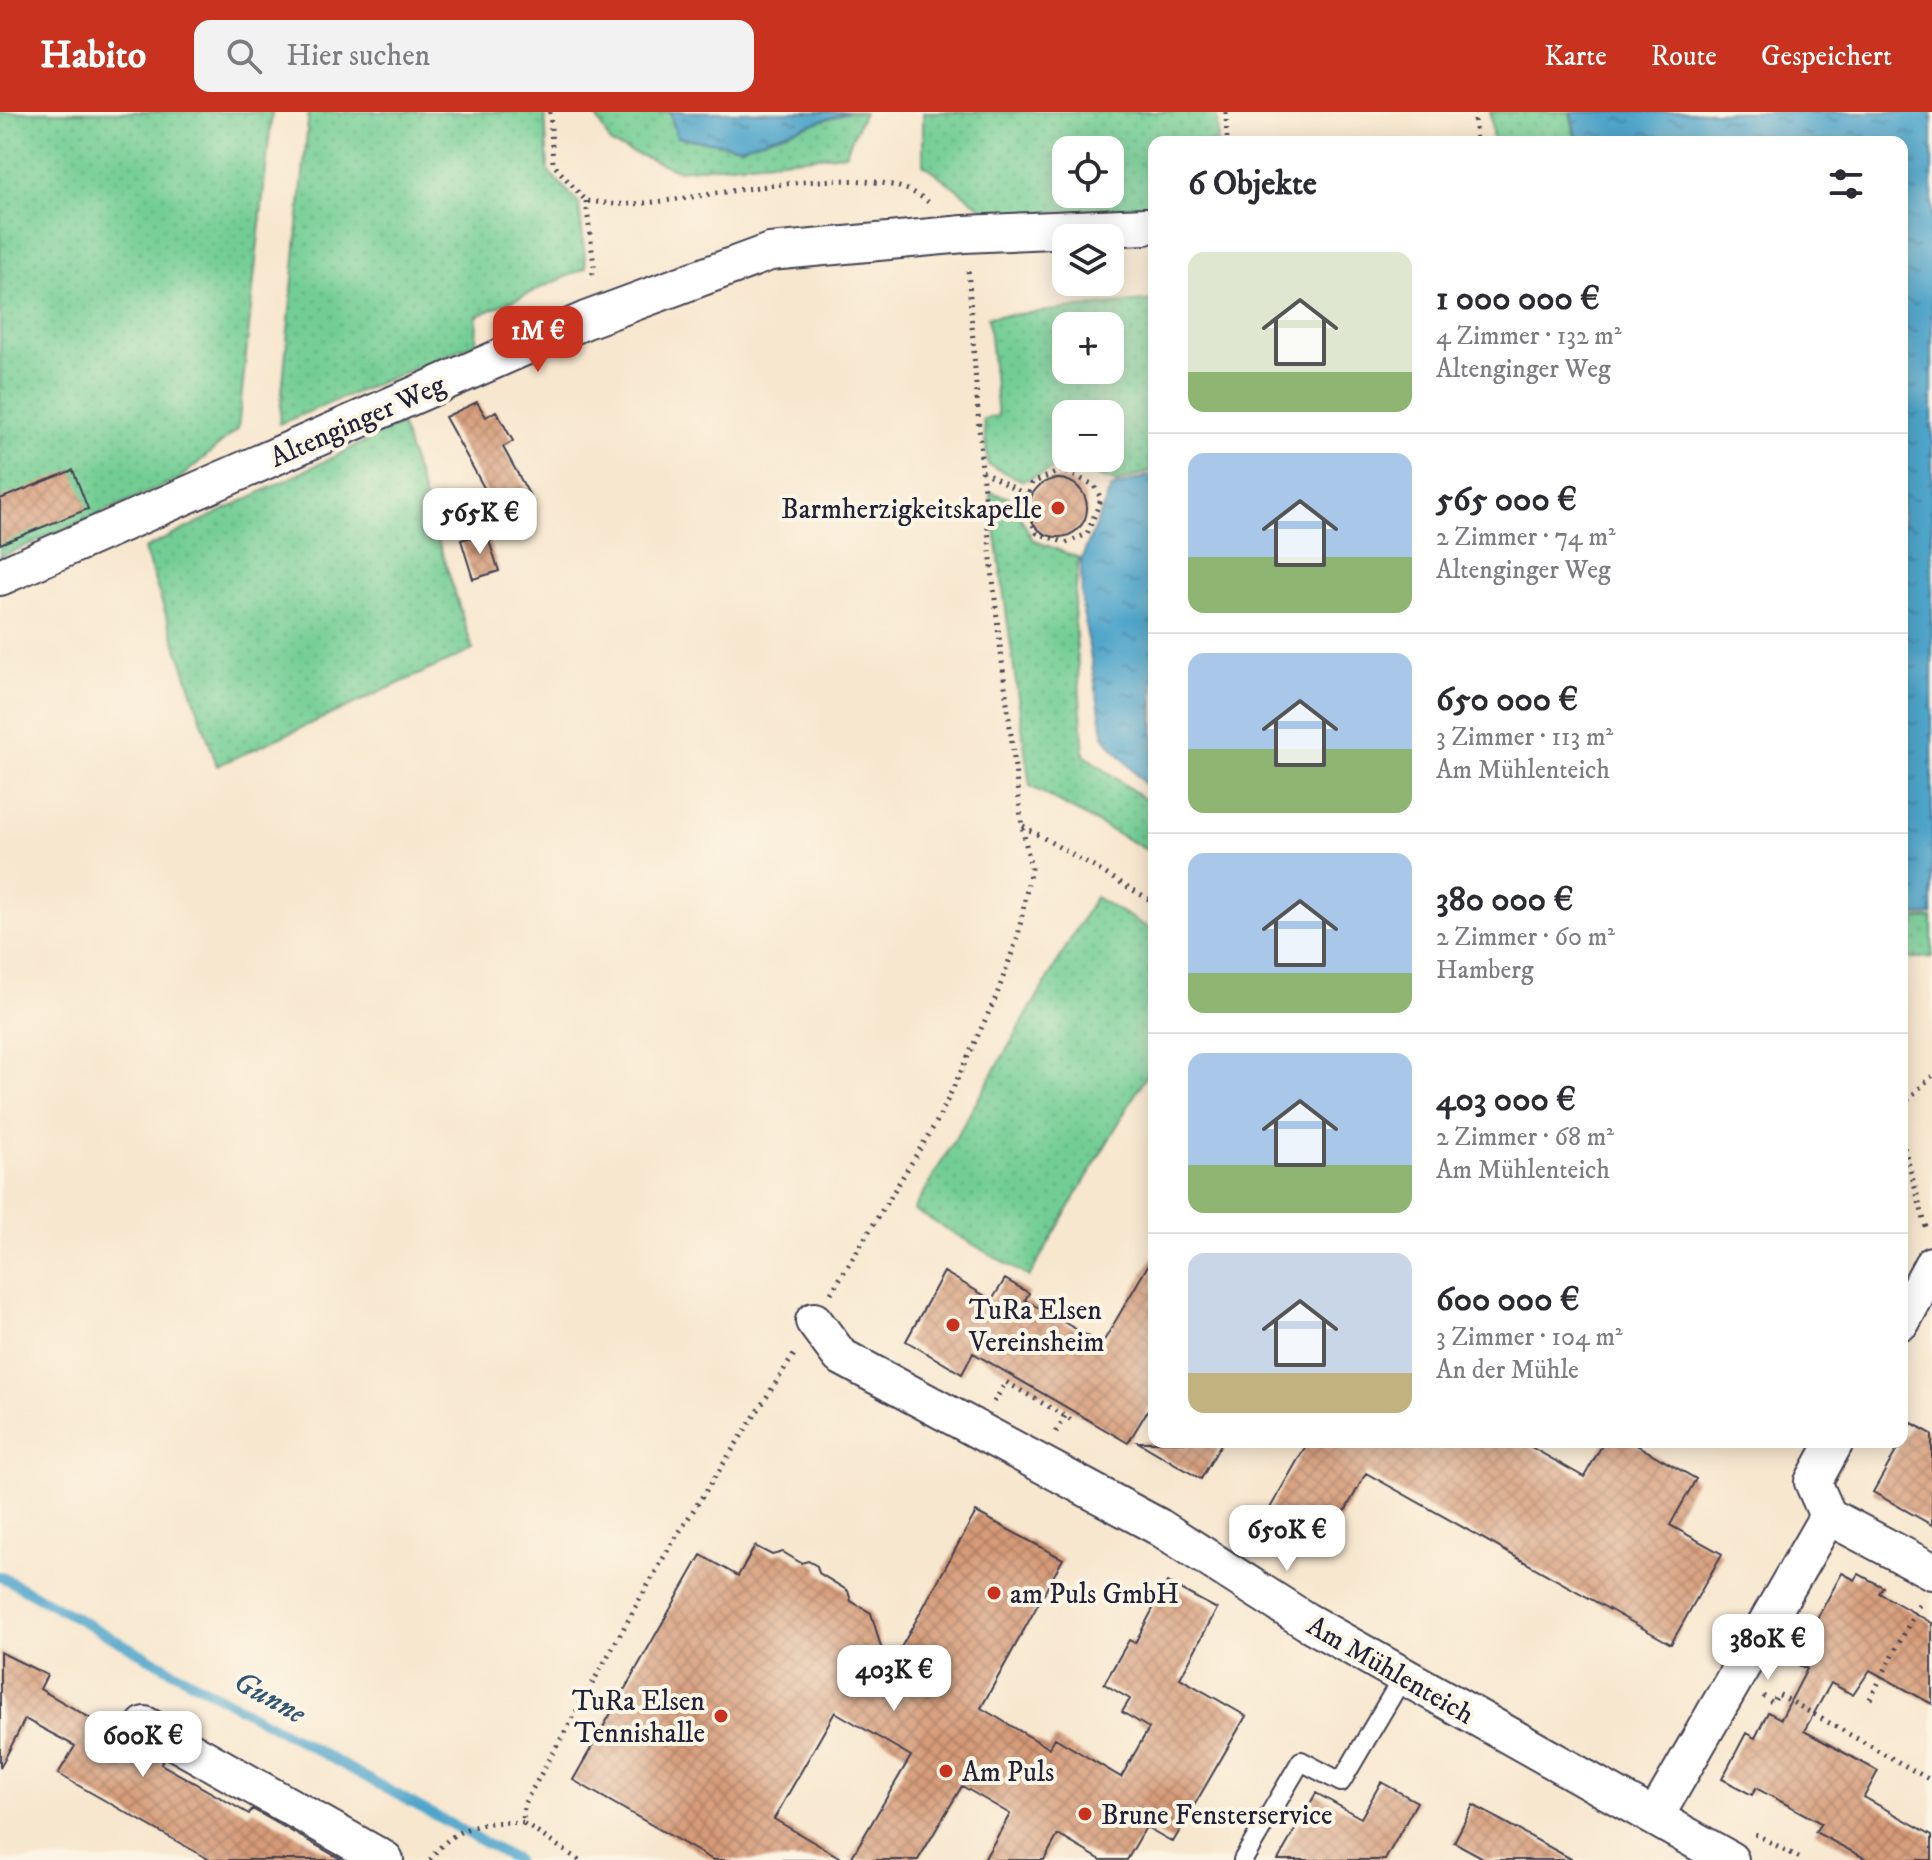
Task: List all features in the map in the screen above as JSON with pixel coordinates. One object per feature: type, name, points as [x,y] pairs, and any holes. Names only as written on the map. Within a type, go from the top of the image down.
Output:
[{"type":"street","name":"Altenginger Weg","points":[[0,577],[586,320],[770,252],[964,234],[1145,226]]},
{"type":"street","points":[[1908,1310],[1932,1265]]},
{"type":"street","name":"Am Mühlenteich","points":[[814,1321],[840,1356],[1159,1527],[1306,1621],[1730,1860]]},
{"type":"street","points":[[1832,1448],[1813,1482],[1828,1516],[1928,1583]]},
{"type":"street","points":[[1655,1817],[1828,1516]]},
{"type":"street","points":[[145,1725],[366,1856]]},
{"type":"lane","points":[[1243,1860],[1301,1761],[1341,1782],[1404,1675]]},
{"type":"path","points":[[550,112],[553,164],[586,201],[594,266],[586,320]]},
{"type":"path","points":[[1226,112],[1227,136]]},
{"type":"path","points":[[1474,112],[1476,136]]},
{"type":"path","points":[[523,1823],[524,1804],[669,1548],[740,1443],[939,1118],[996,997],[1018,936],[1031,868],[1022,826],[982,471],[974,313],[964,234],[915,191],[837,178],[629,204],[586,201]]},
{"type":"path","points":[[1062,470],[1094,485],[1101,499],[1087,534],[1066,543],[1037,533],[1024,507],[1028,496],[1032,483],[1062,470]]},
{"type":"path","points":[[982,471],[1028,496]]},
{"type":"path","points":[[1022,826],[1148,899]]},
{"type":"path","points":[[1908,1099],[1932,1076]]},
{"type":"path","points":[[1908,1165],[1922,1223],[1932,1241]]},
{"type":"path","points":[[978,1430],[1006,1382],[1075,1422]]},
{"type":"path","points":[[1059,1426],[1065,1416]]},
{"type":"path","points":[[1870,1699],[1928,1583]]},
{"type":"path","points":[[1762,1696],[1773,1703],[1778,1694],[1932,1781]]},
{"type":"path","points":[[430,1860],[441,1844],[462,1829],[493,1820],[523,1823],[579,1860]]},
{"type":"green space","points":[[0,112],[272,112],[238,429],[179,479],[0,557]]},
{"type":"green space","points":[[309,112],[545,112],[548,171],[579,203],[586,268],[477,316],[476,343],[279,424]]},
{"type":"green space","points":[[594,112],[670,112],[677,137],[741,147],[848,112],[864,112],[845,154],[677,170],[611,144]]},
{"type":"green space","points":[[923,112],[1217,112],[1218,136],[1148,136],[1148,206],[1124,208],[1124,136],[1052,136],[1052,208],[1118,208],[992,215],[923,164]]},
{"type":"green space","points":[[1490,112],[1570,112],[1575,136],[1492,136]]},
{"type":"green space","points":[[1148,301],[1148,472],[1117,483],[1085,472],[1124,472],[1124,400],[1052,400],[1052,470],[1023,481],[988,465],[983,419],[998,416],[988,317]]},
{"type":"green space","points":[[401,424],[473,650],[217,766],[144,549]]},
{"type":"green space","points":[[990,492],[1010,498],[1033,540],[1079,558],[1074,608],[1084,755],[1148,802],[1148,851],[1030,786]]},
{"type":"green space","points":[[1095,897],[1148,928],[1148,1072],[1029,1277],[914,1210]]},
{"type":"green space","points":[[1932,918],[1932,957],[1908,959],[1908,920]]},
{"type":"water","points":[[670,112],[848,112],[741,147],[677,137]]},
{"type":"water","points":[[1571,112],[1932,112],[1932,915],[1908,917],[1908,136],[1576,136]]},
{"type":"water","points":[[1148,476],[1148,788],[1104,737],[1082,605],[1081,560],[1111,488]]},
{"type":"building","points":[[477,402],[486,417],[496,411],[513,441],[503,447],[530,496],[498,513],[445,417]]},
{"type":"building","points":[[73,470],[88,509],[0,544],[0,499]]},
{"type":"building","name":"Barmherzigkeitskapelle","points":[[1058,479],[1078,488],[1087,508],[1078,528],[1058,537],[1038,528],[1029,508],[1038,488]]},
{"type":"building","points":[[486,532],[499,571],[473,579],[461,540]]},
{"type":"building","points":[[1148,1265],[1148,1410],[1128,1443],[973,1353],[962,1374],[906,1341],[944,1272],[992,1300],[1005,1279],[1029,1293],[1025,1300],[1102,1344]]},
{"type":"building","points":[[1912,1423],[1932,1434],[1932,1525],[1873,1492],[1898,1448],[1908,1448],[1908,1430]]},
{"type":"building","points":[[1148,1448],[1219,1448],[1201,1479]]},
{"type":"building","points":[[1305,1448],[1533,1448],[1584,1477],[1601,1448],[1642,1448],[1696,1479],[1670,1525],[1722,1554],[1671,1644],[1366,1473],[1328,1542],[1314,1535],[1311,1540],[1266,1515]]},
{"type":"building","points":[[976,1512],[1063,1559],[981,1708],[1049,1748],[1055,1738],[1121,1777],[1149,1728],[1122,1712],[1130,1699],[1104,1684],[1129,1640],[1135,1643],[1167,1582],[1217,1609],[1180,1678],[1246,1716],[1173,1842],[1146,1827],[1127,1860],[1101,1860],[1058,1835],[1044,1860],[984,1860],[1010,1814],[962,1786],[918,1860],[850,1860],[911,1756],[835,1712],[774,1819],[844,1860],[713,1860],[573,1780],[701,1555],[738,1576],[755,1546],[772,1555],[783,1552],[801,1563],[808,1561],[817,1566],[819,1573],[848,1591],[851,1601],[871,1613],[888,1671]]},
{"type":"building","points":[[1842,1573],[1855,1580],[1859,1574],[1883,1587],[1879,1593],[1932,1623],[1932,1704],[1870,1670],[1853,1695],[1831,1683],[1804,1731],[1878,1771],[1864,1797],[1932,1835],[1932,1860],[1868,1860],[1815,1832],[1821,1823],[1756,1788],[1752,1795],[1722,1779],[1746,1733],[1755,1738],[1768,1712],[1781,1719],[1807,1669],[1793,1662]]},
{"type":"building","points":[[0,1652],[47,1675],[40,1689],[163,1760],[161,1764],[249,1814],[252,1809],[342,1860],[210,1860],[58,1774],[75,1746],[25,1719],[0,1768]]},
{"type":"building","points":[[1381,1782],[1417,1802],[1385,1860],[1278,1860],[1316,1793],[1361,1818]]},
{"type":"building","points":[[1473,1805],[1573,1860],[1487,1860],[1454,1842]]},
{"type":"waterway","name":"Gunne","points":[[0,1576],[516,1860]]},
{"type":"place","name":"Barmherzigkeitskapelle","points":[[1058,508]]},
{"type":"place","name":"TuRa Elsen Vereinsheim","points":[[953,1325]]},
{"type":"place","name":"am Puls GmbH","points":[[994,1593]]},
{"type":"place","name":"TuRa Elsen Tennishalle","points":[[721,1716]]},
{"type":"place","name":"Am Puls","points":[[946,1771]]},
{"type":"place","name":"Brune Fensterservice","points":[[1085,1814]]}]
